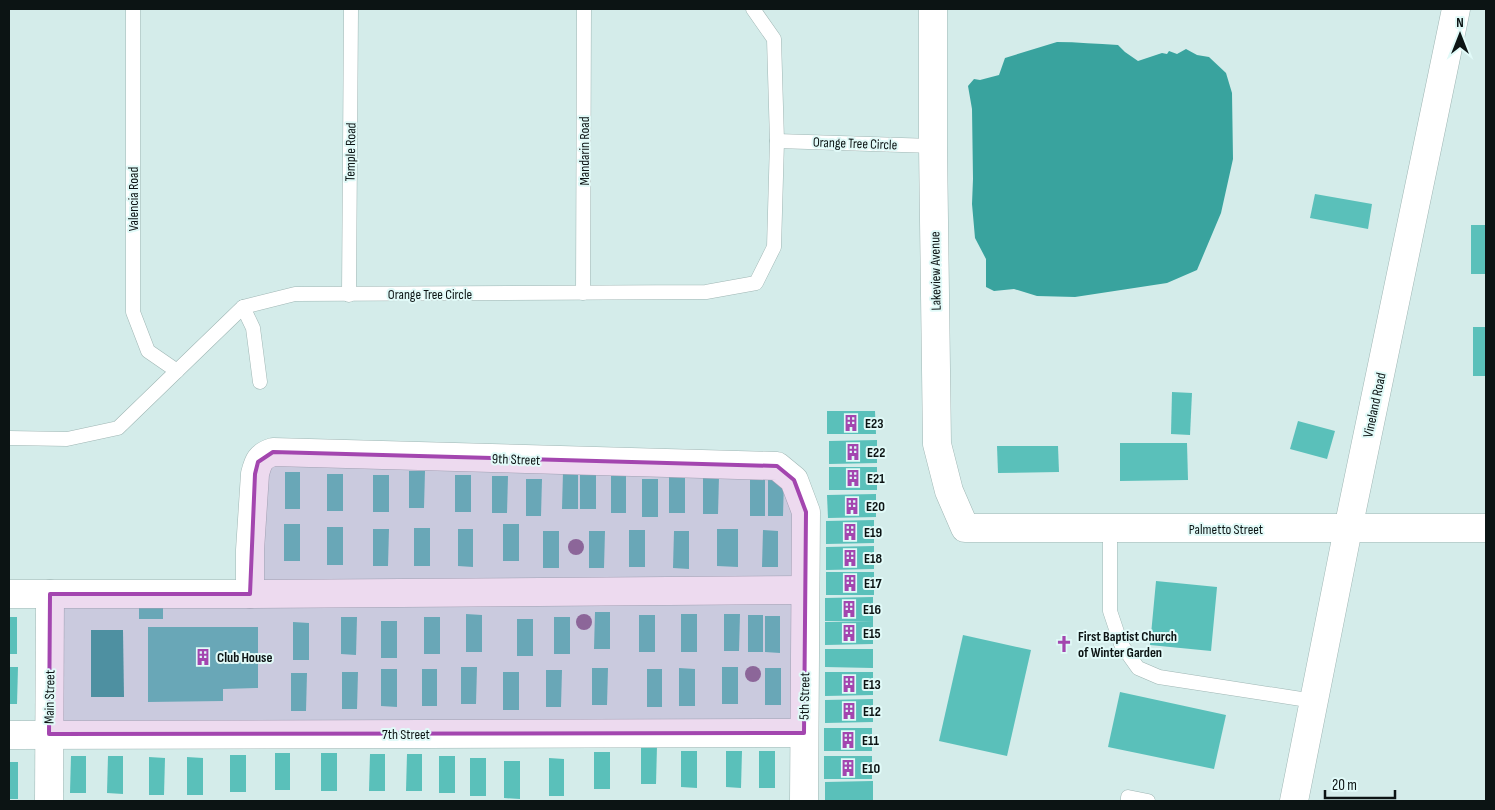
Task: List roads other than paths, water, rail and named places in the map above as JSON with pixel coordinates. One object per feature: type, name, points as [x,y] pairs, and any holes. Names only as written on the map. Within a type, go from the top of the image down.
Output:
[{"type":"street","name":"Lakeview Avenue","points":[[933,9],[937,444],[949,491],[966,528]]},
{"type":"street","name":"Vineland Road","points":[[1294,801],[1348,529],[1456,9]]},
{"type":"street","name":"9th Street","points":[[250,594],[250,550],[255,474],[258,462],[265,454],[273,452],[777,466],[794,480],[806,512],[805,590]]},
{"type":"street","name":"Palmetto Street","points":[[966,528],[1486,528]]},
{"type":"street","points":[[9,594],[805,590]]},
{"type":"street","name":"5th Street","points":[[804,801],[805,590]]},
{"type":"street","name":"Main Street","points":[[49,801],[50,594]]},
{"type":"street","name":"7th Street","points":[[9,734],[804,733]]},
{"type":"lane","name":"Valencia Road","points":[[133,9],[133,312],[148,351],[177,371]]},
{"type":"lane","name":"Temple Road","points":[[348,295],[351,9]]},
{"type":"lane","name":"Mandarin Road","points":[[584,9],[584,293]]},
{"type":"lane","name":"Orange Tree Circle","points":[[9,438],[67,439],[118,428],[243,308],[294,294],[706,292],[756,283],[774,247],[777,141],[774,40],[753,9]]},
{"type":"lane","name":"Orange Tree Circle","points":[[777,141],[933,146]]},
{"type":"lane","points":[[243,308],[253,328],[260,382]]},
{"type":"lane","points":[[1110,529],[1110,610],[1121,644],[1138,668],[1159,677],[1314,701]]},
{"type":"lane","points":[[1128,801],[1128,798],[1148,801]]},
{"type":"water","points":[[1057,42],[1118,45],[1138,61],[1162,53],[1167,54],[1169,51],[1177,54],[1186,49],[1197,55],[1209,57],[1226,73],[1232,93],[1233,159],[1221,213],[1197,270],[1167,283],[1075,297],[1037,296],[1014,289],[994,291],[986,287],[986,259],[975,238],[972,204],[972,109],[968,86],[974,79],[980,80],[999,75],[1005,58]]},
{"type":"water","points":[[91,630],[123,630],[124,697],[91,697]]},
{"type":"place","name":"E23","points":[[851,423]]},
{"type":"place","name":"E22","points":[[853,452]]},
{"type":"place","name":"E21","points":[[853,478]]},
{"type":"place","name":"E20","points":[[852,506]]},
{"type":"place","name":"E19","points":[[850,532]]},
{"type":"place","name":"E18","points":[[850,558]]},
{"type":"place","name":"E17","points":[[850,583]]},
{"type":"place","name":"E16","points":[[849,609]]},
{"type":"place","name":"E15","points":[[849,633]]},
{"type":"place","name":"First Baptist Church of Winter Garden","points":[[1064,644]]},
{"type":"place","name":"Club House","points":[[203,657]]},
{"type":"place","name":"E13","points":[[849,684]]},
{"type":"place","name":"E12","points":[[849,711]]},
{"type":"place","name":"E11","points":[[848,740]]},
{"type":"place","name":"E10","points":[[848,768]]}]
